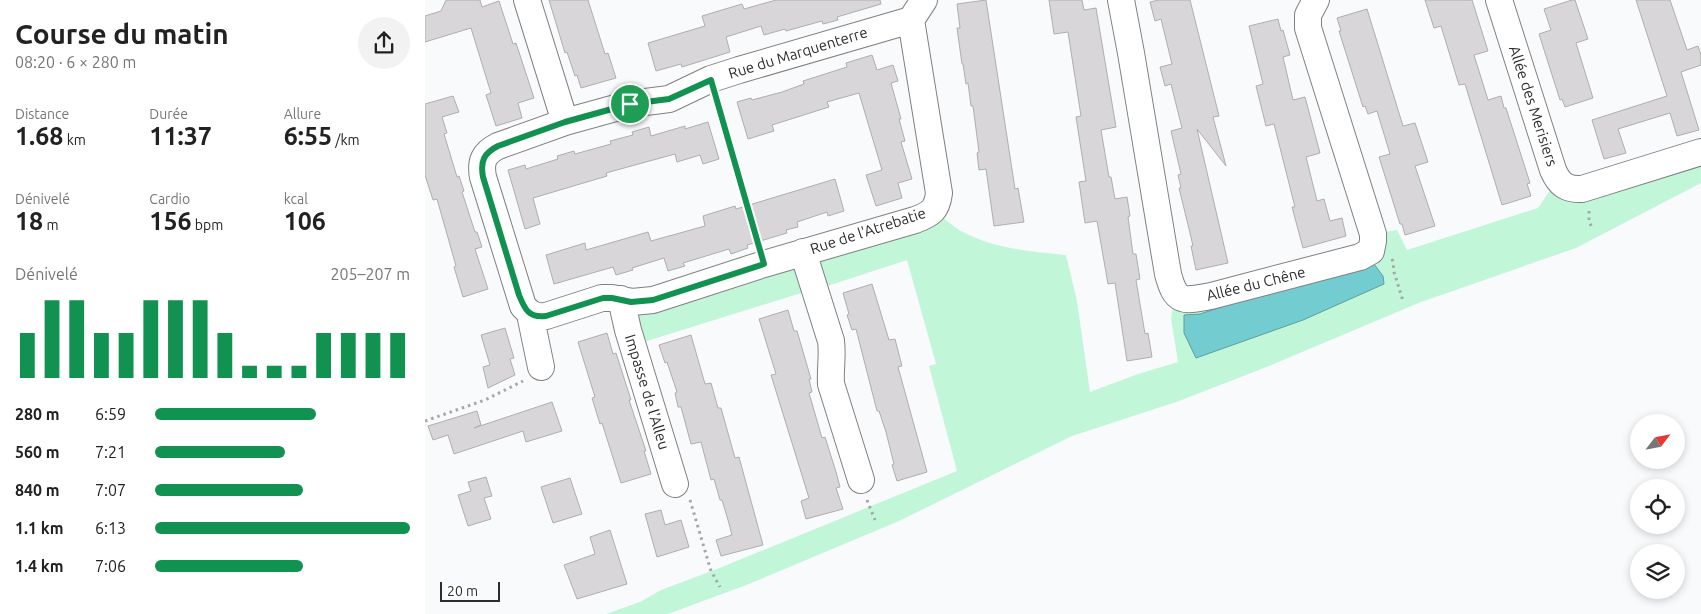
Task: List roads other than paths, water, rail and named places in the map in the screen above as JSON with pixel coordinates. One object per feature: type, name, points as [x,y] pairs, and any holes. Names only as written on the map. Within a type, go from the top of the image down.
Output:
[{"type":"street","points":[[527,0],[565,122]]},
{"type":"street","name":"Allée du Chêne","points":[[1121,0],[1168,274],[1174,292],[1179,297],[1187,300],[1211,296],[1360,257],[1371,251],[1373,234],[1308,28],[1308,15],[1316,0]]},
{"type":"street","name":"Allée des Merisiers","points":[[1499,0],[1553,170],[1557,180],[1563,186],[1571,189],[1582,189],[1701,152]]},
{"type":"street","name":"Rue du Marquenterre","points":[[541,366],[530,314],[523,306],[519,295],[481,166],[489,150],[565,122],[630,104],[669,99],[711,80],[917,10]]},
{"type":"street","name":"Rue de l'Atrebatie","points":[[621,299],[641,302],[653,300],[803,252],[926,216],[934,210],[938,202],[939,192],[917,10]]},
{"type":"street","points":[[803,252],[831,341],[831,384],[861,480]]},
{"type":"street","points":[[530,314],[538,317],[546,316],[603,298],[621,299]]},
{"type":"street","name":"Impasse de l'Alleu","points":[[621,299],[628,330],[674,484]]},
{"type":"water","points":[[1374,264],[1383,276],[1384,284],[1303,320],[1196,358],[1184,333],[1184,315],[1200,314],[1270,291]]}]
